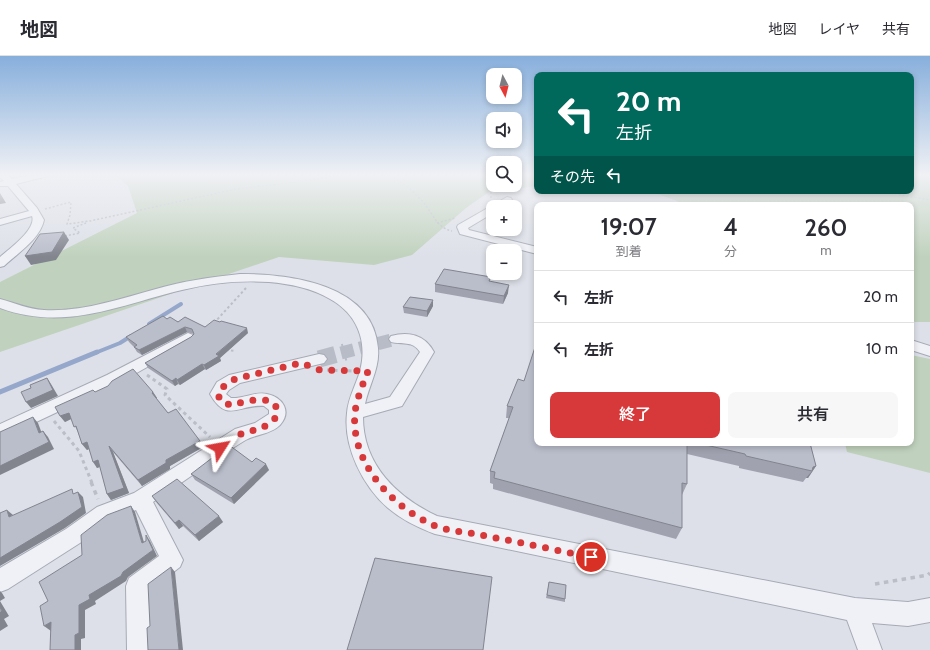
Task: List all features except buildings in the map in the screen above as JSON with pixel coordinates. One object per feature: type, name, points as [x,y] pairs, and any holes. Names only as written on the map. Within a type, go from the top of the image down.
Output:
[{"type":"street","points":[[0,263],[31,235],[38,225],[39,220],[35,212],[24,202]]},
{"type":"street","points":[[486,207],[462,227],[464,232],[534,250]]},
{"type":"street","points":[[0,222],[35,212]]},
{"type":"street","points":[[0,246],[20,245]]},
{"type":"street","points":[[0,304],[9,308],[35,313],[56,314],[80,312],[112,306],[196,283],[224,279],[254,277],[276,279],[306,285],[328,293],[345,303],[366,327],[369,335],[371,359],[357,401],[355,413],[360,450],[364,460],[391,498],[410,512],[435,525],[856,610],[908,614],[930,610]]},
{"type":"street","points":[[0,432],[135,367],[188,338]]},
{"type":"street","points":[[355,413],[396,402],[427,352],[424,345],[418,340],[407,338],[396,339]]},
{"type":"street","points":[[914,346],[930,350]]},
{"type":"street","points":[[0,581],[74,536],[104,513],[141,499],[241,434],[256,431],[269,424],[276,418],[277,410],[274,404],[268,400],[256,400],[230,405],[220,400],[218,394],[224,386],[235,379],[319,359]]},
{"type":"street","points":[[140,650],[137,586],[172,560],[141,499]]},
{"type":"street","points":[[856,610],[870,650]]},
{"type":"path","points":[[35,212],[71,202],[70,215],[67,224],[90,221],[178,202]]},
{"type":"path","points":[[422,202],[434,216],[436,223],[450,231]]},
{"type":"path","points":[[436,223],[457,217]]},
{"type":"path","points":[[63,236],[80,233],[73,228],[90,221]]},
{"type":"path","points":[[214,323],[248,286],[254,277]]},
{"type":"path","points":[[221,349],[235,351]]},
{"type":"path","points":[[301,363],[320,370],[368,371]]},
{"type":"path","points":[[135,367],[167,389],[165,395],[192,419],[220,448]]},
{"type":"path","points":[[45,411],[79,451],[104,513]]},
{"type":"path","points":[[875,584],[928,575],[930,573]]},
{"type":"green space","points":[[133,202],[475,202],[412,255],[374,265],[279,257],[0,352],[0,282],[137,213]]},
{"type":"green space","points":[[678,202],[930,202],[930,322],[914,322],[914,202]]},
{"type":"green space","points":[[914,356],[930,359],[930,473],[847,452],[846,446],[914,446]]},
{"type":"waterway","points":[[149,324],[181,304]]},
{"type":"waterway","points":[[95,353],[120,343],[131,336]]},
{"type":"waterway","points":[[0,392],[97,352]]},
{"type":"tunnel","points":[[341,353],[396,339]]},
{"type":"tunnel","points":[[319,359],[345,352]]},
{"type":"route","points":[[220,448],[241,434],[256,431],[269,424],[276,418],[277,410],[274,404],[268,400],[256,400],[230,405],[220,400],[218,394],[224,386],[235,379],[301,363],[320,370],[368,371],[357,401],[355,413],[358,440],[364,460],[372,474],[391,498],[410,512],[435,525],[591,557]]}]
